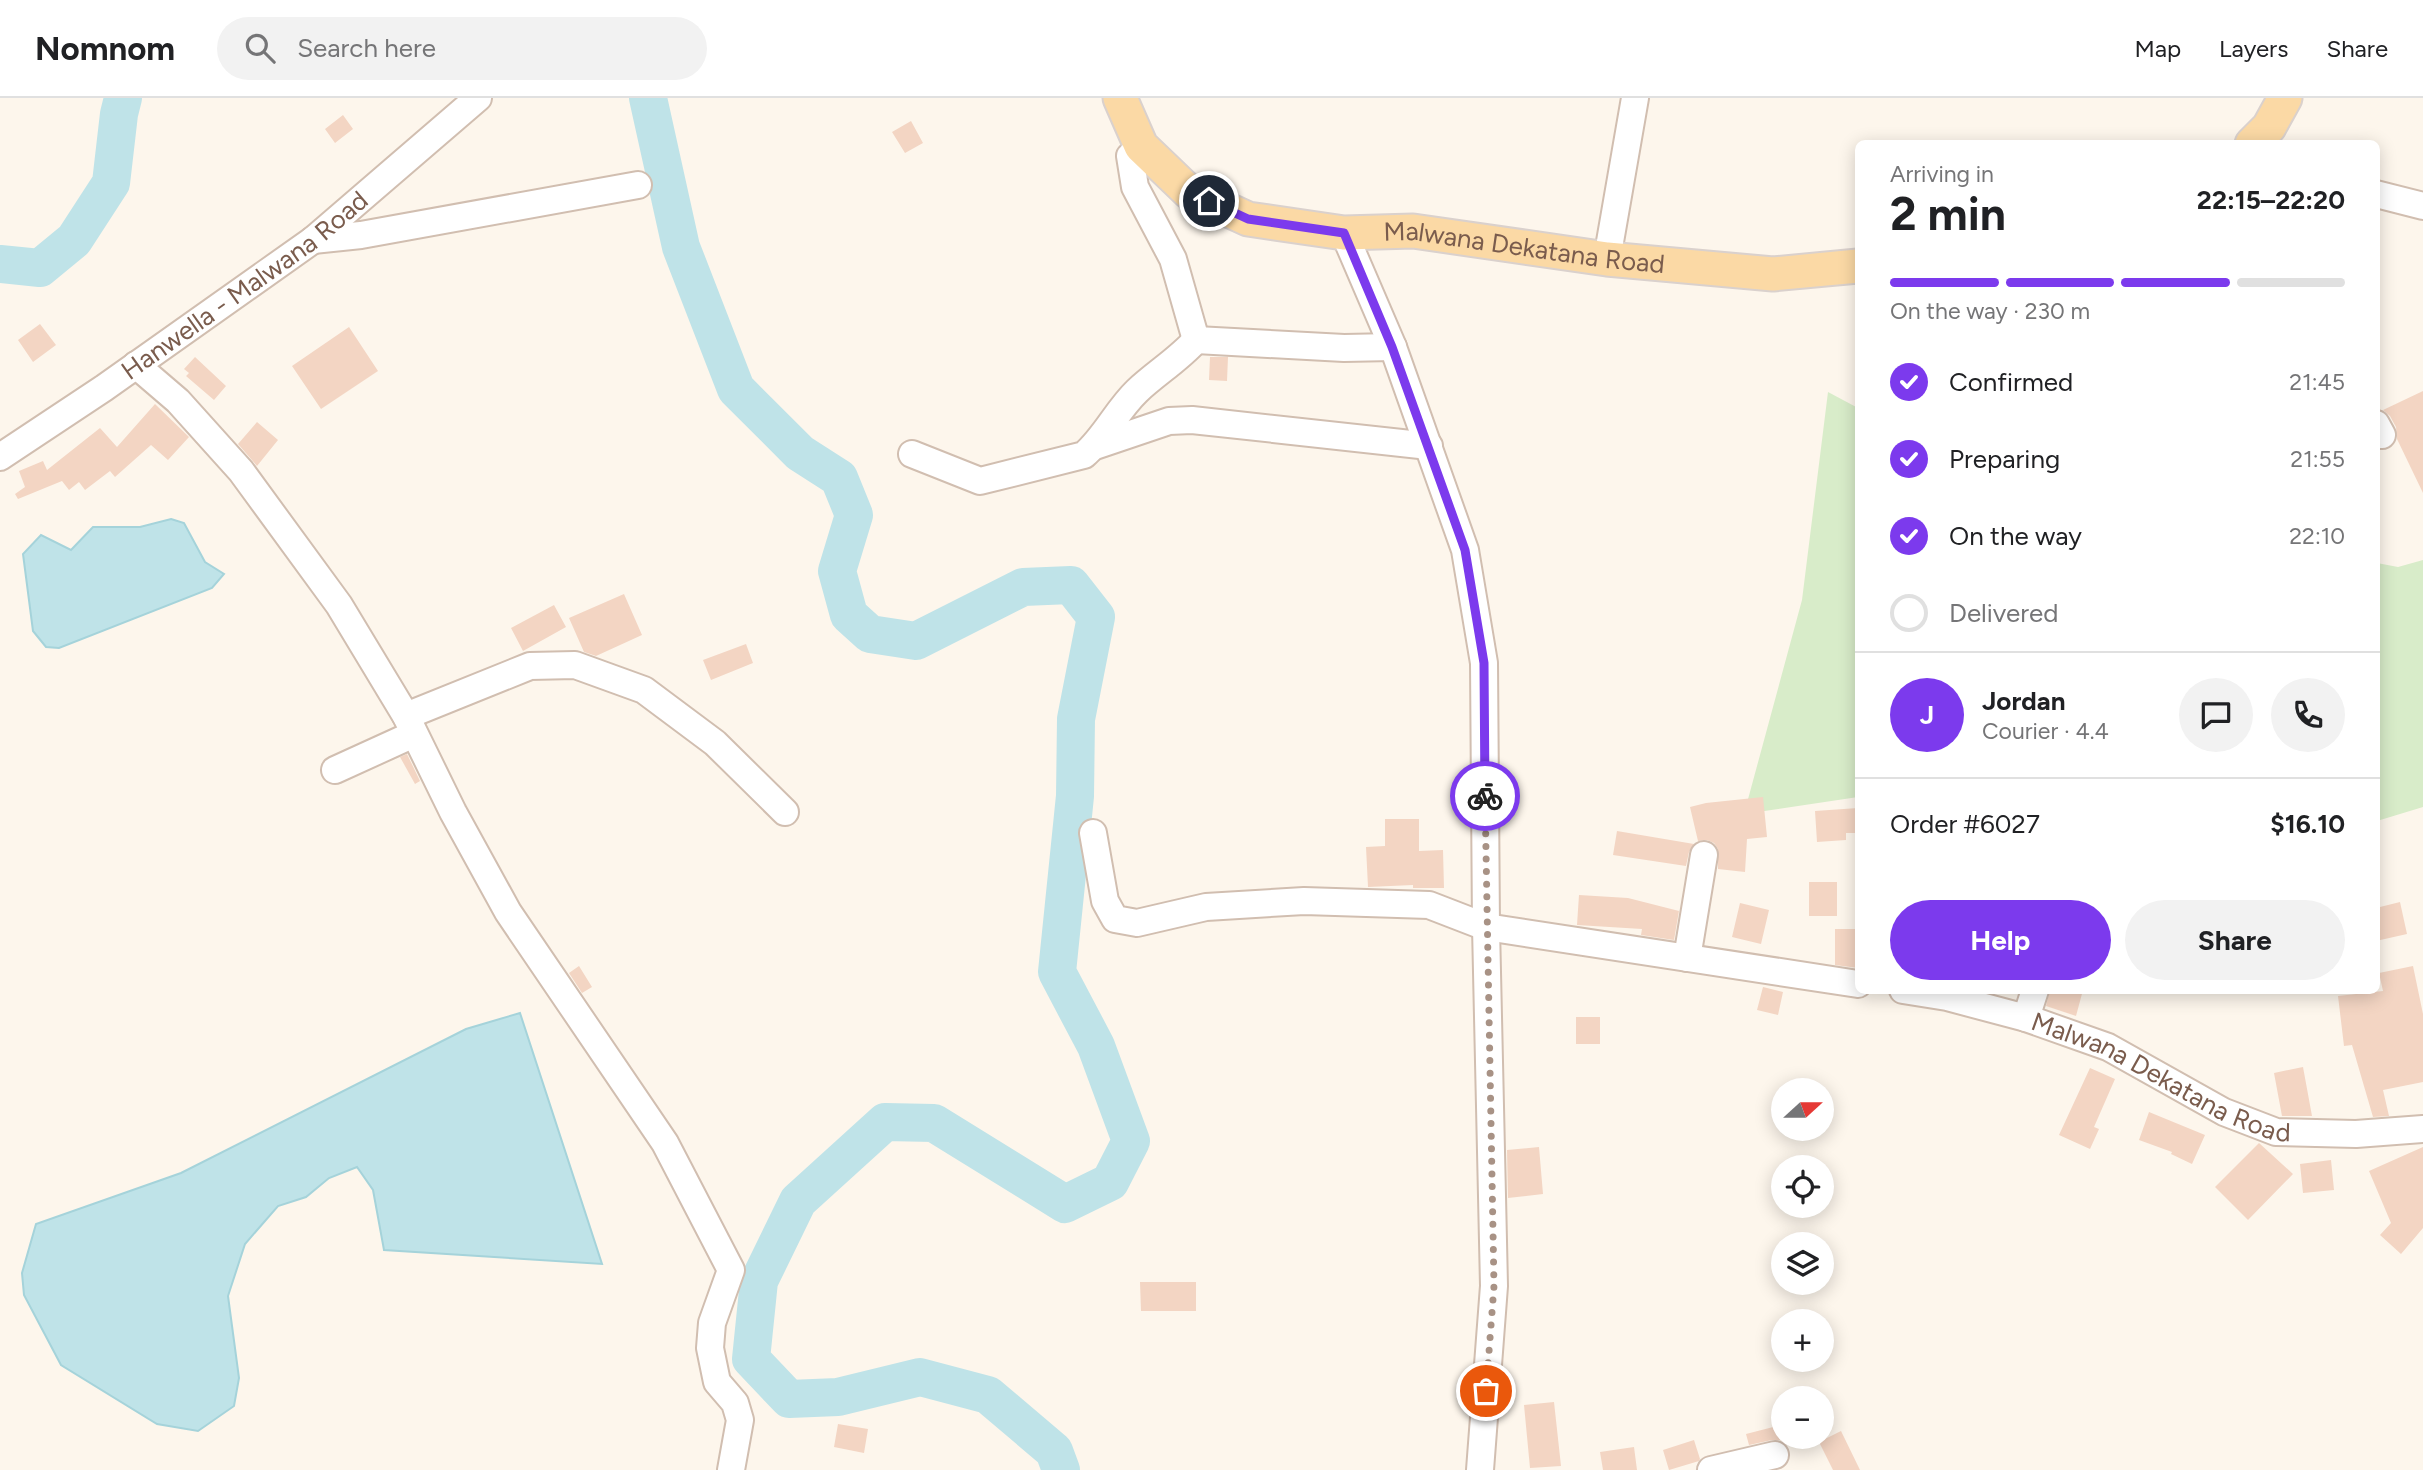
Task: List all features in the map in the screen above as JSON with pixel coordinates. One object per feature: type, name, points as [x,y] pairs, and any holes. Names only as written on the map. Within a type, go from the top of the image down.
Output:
[{"type":"main road","name":"Malwana Dekatana Road","points":[[1120,98],[1140,146],[1189,192],[1248,219],[1344,233],[1413,231],[1607,259],[1773,274],[1855,266]]},
{"type":"main road","points":[[2256,140],[2269,127],[2285,98]]},
{"type":"street","name":"Hanwella - Malwana Road","points":[[0,457],[313,240],[478,98]]},
{"type":"street","points":[[1607,259],[1635,98]]},
{"type":"street","points":[[1140,146],[1130,156],[1135,187],[1173,259],[1196,340]]},
{"type":"street","points":[[313,240],[360,235],[638,185]]},
{"type":"street","points":[[2380,195],[2423,206]]},
{"type":"street","points":[[1344,233],[1392,347],[1465,550],[1484,663],[1486,927],[1494,1286],[1480,1470]]},
{"type":"street","points":[[1196,340],[1344,348],[1392,347]]},
{"type":"street","points":[[912,454],[980,481],[1084,455],[1095,446],[1136,392],[1196,340]]},
{"type":"street","points":[[136,365],[178,401],[241,471],[339,604],[410,725],[453,812],[508,912],[665,1143],[731,1270],[712,1323],[709,1348],[717,1382],[735,1403],[740,1420],[731,1470]]},
{"type":"street","points":[[1095,446],[1169,421],[1192,420],[1429,446]]},
{"type":"street","points":[[335,770],[410,725],[530,666],[575,665],[644,690],[715,743],[785,812]]},
{"type":"street","points":[[1093,833],[1105,901],[1115,919],[1138,923],[1206,907],[1304,901],[1429,905],[1486,927],[1855,984]]},
{"type":"street","points":[[1687,958],[1704,855]]},
{"type":"street","name":"Malwana Dekatana Road","points":[[1928,994],[2026,1018],[2108,1047],[2224,1112],[2276,1132],[2356,1134],[2423,1129]]},
{"type":"street","points":[[2026,1018],[2034,994]]},
{"type":"street","points":[[1711,1470],[1775,1455]]},
{"type":"green space","points":[[1828,392],[1855,406],[1855,797],[1744,814],[1802,600]]},
{"type":"green space","points":[[2423,560],[2423,807],[2380,820],[2380,564],[2398,567]]},
{"type":"water","points":[[171,519],[184,523],[205,562],[224,574],[212,588],[59,648],[46,647],[33,631],[23,554],[41,535],[71,550],[93,527],[140,527]]},
{"type":"water","points":[[520,1013],[602,1264],[384,1250],[373,1190],[357,1167],[329,1178],[306,1197],[278,1206],[245,1244],[228,1296],[239,1378],[234,1406],[198,1431],[157,1424],[61,1365],[24,1295],[22,1273],[36,1224],[181,1173],[466,1029]]},
{"type":"building","points":[[343,115],[353,129],[335,143],[325,129]]},
{"type":"building","points":[[911,121],[923,143],[905,153],[892,132]]},
{"type":"building","points":[[40,324],[56,345],[33,362],[18,340]]},
{"type":"building","points":[[349,327],[378,371],[321,409],[292,366]]},
{"type":"building","points":[[195,357],[226,386],[214,400],[186,376],[189,373],[184,369]]},
{"type":"building","points":[[1210,357],[1228,357],[1227,381],[1209,380]]},
{"type":"building","points":[[2423,391],[2423,493],[2397,439],[2396,427],[2383,410]]},
{"type":"building","points":[[155,404],[189,437],[168,460],[151,445],[115,477],[110,471],[85,490],[79,482],[69,490],[62,481],[18,499],[15,494],[25,487],[19,471],[43,461],[47,470],[100,428],[117,447]]},
{"type":"building","points":[[257,422],[278,440],[257,466],[238,444]]},
{"type":"building","points":[[624,594],[642,635],[596,656],[584,652],[569,618]]},
{"type":"building","points":[[554,605],[566,627],[523,651],[511,628]]},
{"type":"building","points":[[746,644],[753,663],[711,680],[703,660]]},
{"type":"building","points":[[407,754],[420,781],[415,784],[400,757]]},
{"type":"building","points":[[1763,797],[1767,837],[1747,839],[1745,872],[1718,869],[1718,849],[1714,843],[1707,840],[1698,841],[1690,807]]},
{"type":"building","points":[[1855,808],[1855,833],[1846,833],[1846,840],[1817,842],[1815,811]]},
{"type":"building","points":[[1385,819],[1419,819],[1419,851],[1443,850],[1444,888],[1413,888],[1413,885],[1368,887],[1366,847],[1385,846]]},
{"type":"building","points":[[1617,831],[1694,844],[1686,866],[1613,855]]},
{"type":"building","points":[[1809,882],[1837,882],[1837,916],[1809,916]]},
{"type":"building","points":[[1579,895],[1628,898],[1679,911],[1674,940],[1641,935],[1642,929],[1577,925]]},
{"type":"building","points":[[2400,902],[2407,934],[2380,940],[2380,907]]},
{"type":"building","points":[[1740,903],[1769,910],[1761,944],[1732,937]]},
{"type":"building","points":[[1835,929],[1855,929],[1855,968],[1835,965]]},
{"type":"building","points":[[579,966],[592,987],[582,993],[569,973]]},
{"type":"building","points":[[2413,966],[2423,1014],[2423,1082],[2383,1090],[2389,1116],[2373,1117],[2352,1045],[2344,1046],[2338,996],[2380,994],[2383,991],[2380,973]]},
{"type":"building","points":[[1763,987],[1783,992],[1778,1015],[1757,1010]]},
{"type":"building","points":[[2049,994],[2082,994],[2076,1016],[2046,1006]]},
{"type":"building","points":[[1576,1017],[1600,1017],[1600,1044],[1576,1044]]},
{"type":"building","points":[[2303,1067],[2312,1116],[2282,1116],[2274,1073]]},
{"type":"building","points":[[2090,1068],[2115,1079],[2094,1127],[2099,1129],[2090,1149],[2059,1135]]},
{"type":"building","points":[[2149,1112],[2205,1135],[2192,1164],[2171,1154],[2172,1152],[2139,1140]]},
{"type":"building","points":[[2259,1143],[2293,1174],[2248,1220],[2215,1187]]},
{"type":"building","points":[[1539,1147],[1543,1194],[1508,1198],[1507,1150]]},
{"type":"building","points":[[2423,1147],[2423,1228],[2401,1254],[2380,1235],[2391,1223],[2369,1171]]},
{"type":"building","points":[[2331,1160],[2334,1190],[2303,1193],[2300,1164]]},
{"type":"building","points":[[1140,1282],[1196,1282],[1196,1311],[1141,1311]]},
{"type":"building","points":[[1554,1402],[1561,1466],[1530,1468],[1524,1405]]},
{"type":"building","points":[[838,1424],[868,1429],[864,1453],[834,1447]]},
{"type":"building","points":[[1771,1428],[1771,1440],[1749,1445],[1746,1434]]},
{"type":"building","points":[[1841,1431],[1860,1470],[1833,1470],[1822,1449],[1834,1449],[1834,1434]]},
{"type":"building","points":[[1694,1440],[1699,1461],[1669,1470],[1663,1450]]},
{"type":"building","points":[[1634,1447],[1637,1470],[1603,1470],[1600,1452]]},
{"type":"waterway","points":[[0,264],[40,268],[74,240],[111,183],[123,98]]},
{"type":"waterway","points":[[648,98],[681,247],[736,389],[800,453],[839,478],[854,515],[837,571],[849,615],[870,634],[916,641],[1023,587],[1071,585],[1096,617],[1076,719],[1075,796],[1057,972],[1096,1046],[1131,1141],[1110,1182],[1065,1204],[934,1123],[885,1122],[798,1201],[759,1281],[751,1359],[789,1399],[838,1397],[920,1377],[988,1395],[1054,1451],[1061,1470]]},
{"type":"way so far","points":[[1485,796],[1494,1286],[1486,1391]]},
{"type":"route","points":[[1209,201],[1248,219],[1344,233],[1392,347],[1465,550],[1484,663],[1485,796]]}]
